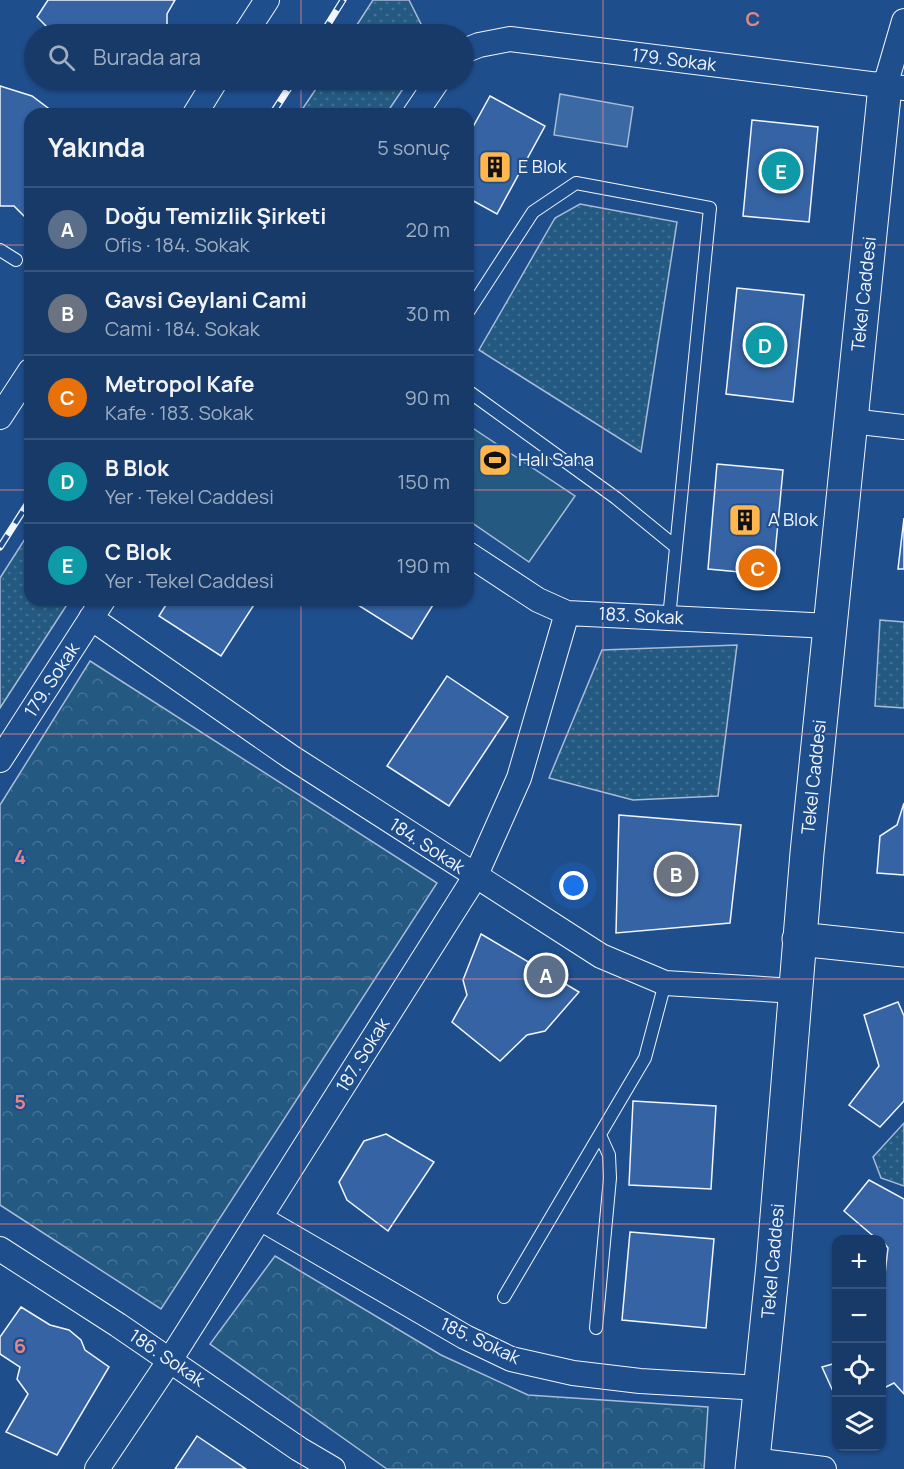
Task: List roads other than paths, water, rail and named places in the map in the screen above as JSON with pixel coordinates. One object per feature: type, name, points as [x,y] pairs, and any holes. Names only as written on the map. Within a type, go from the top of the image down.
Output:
[{"type":"street","points":[[251,24],[267,0]]},
{"type":"street","points":[[895,87],[904,21]]},
{"type":"street","name":"179. Sokak","points":[[474,47],[510,39],[895,87]]},
{"type":"street","name":"Tekel Caddesi","points":[[753,1465],[799,939],[851,422],[895,87]]},
{"type":"street","points":[[199,108],[210,90]]},
{"type":"street","points":[[420,108],[432,90]]},
{"type":"street","points":[[0,417],[24,380]]},
{"type":"street","points":[[851,422],[904,427]]},
{"type":"street","name":"183. Sokak","points":[[474,558],[538,600],[567,613],[830,626]]},
{"type":"street","name":"179. Sokak","points":[[0,760],[97,609]]},
{"type":"street","name":"184. Sokak","points":[[97,609],[291,757],[601,956],[665,983],[795,991]]},
{"type":"street","name":"187. Sokak","points":[[97,1469],[170,1360],[475,877],[519,778],[567,613]]},
{"type":"street","points":[[799,939],[904,950]]},
{"type":"street","name":"185. Sokak","points":[[260,1218],[465,1337],[511,1359],[573,1373],[640,1381],[760,1388]]},
{"type":"street","name":"186. Sokak","points":[[0,1249],[333,1469]]},
{"type":"street","points":[[753,1465],[824,1469]]},
{"type":"lane","points":[[474,303],[533,212],[576,183],[710,208],[669,618]]},
{"type":"lane","points":[[0,250],[16,260]]},
{"type":"lane","points":[[474,395],[616,498],[676,547]]},
{"type":"lane","points":[[504,1297],[645,1058],[665,983]]},
{"type":"lane","points":[[596,1328],[610,1178],[609,1155],[600,1135]]},
{"type":"railway","points":[[328,24],[343,0]]},
{"type":"railway","points":[[276,108],[288,90]]},
{"type":"railway","points":[[0,547],[24,509]]},
{"type":"place","name":"E Blok","points":[[495,167]]},
{"type":"place","name":"C Blok","points":[[781,171]]},
{"type":"place","name":"B Blok","points":[[765,345]]},
{"type":"place","name":"Halı Saha","points":[[495,460]]},
{"type":"place","name":"A Blok","points":[[745,520]]},
{"type":"place","name":"Metropol Kafe","points":[[758,568]]},
{"type":"place","name":"Gavsi Geylani Cami","points":[[676,874]]},
{"type":"place","name":"Doğu Temizlik Şirketi","points":[[546,975]]}]
